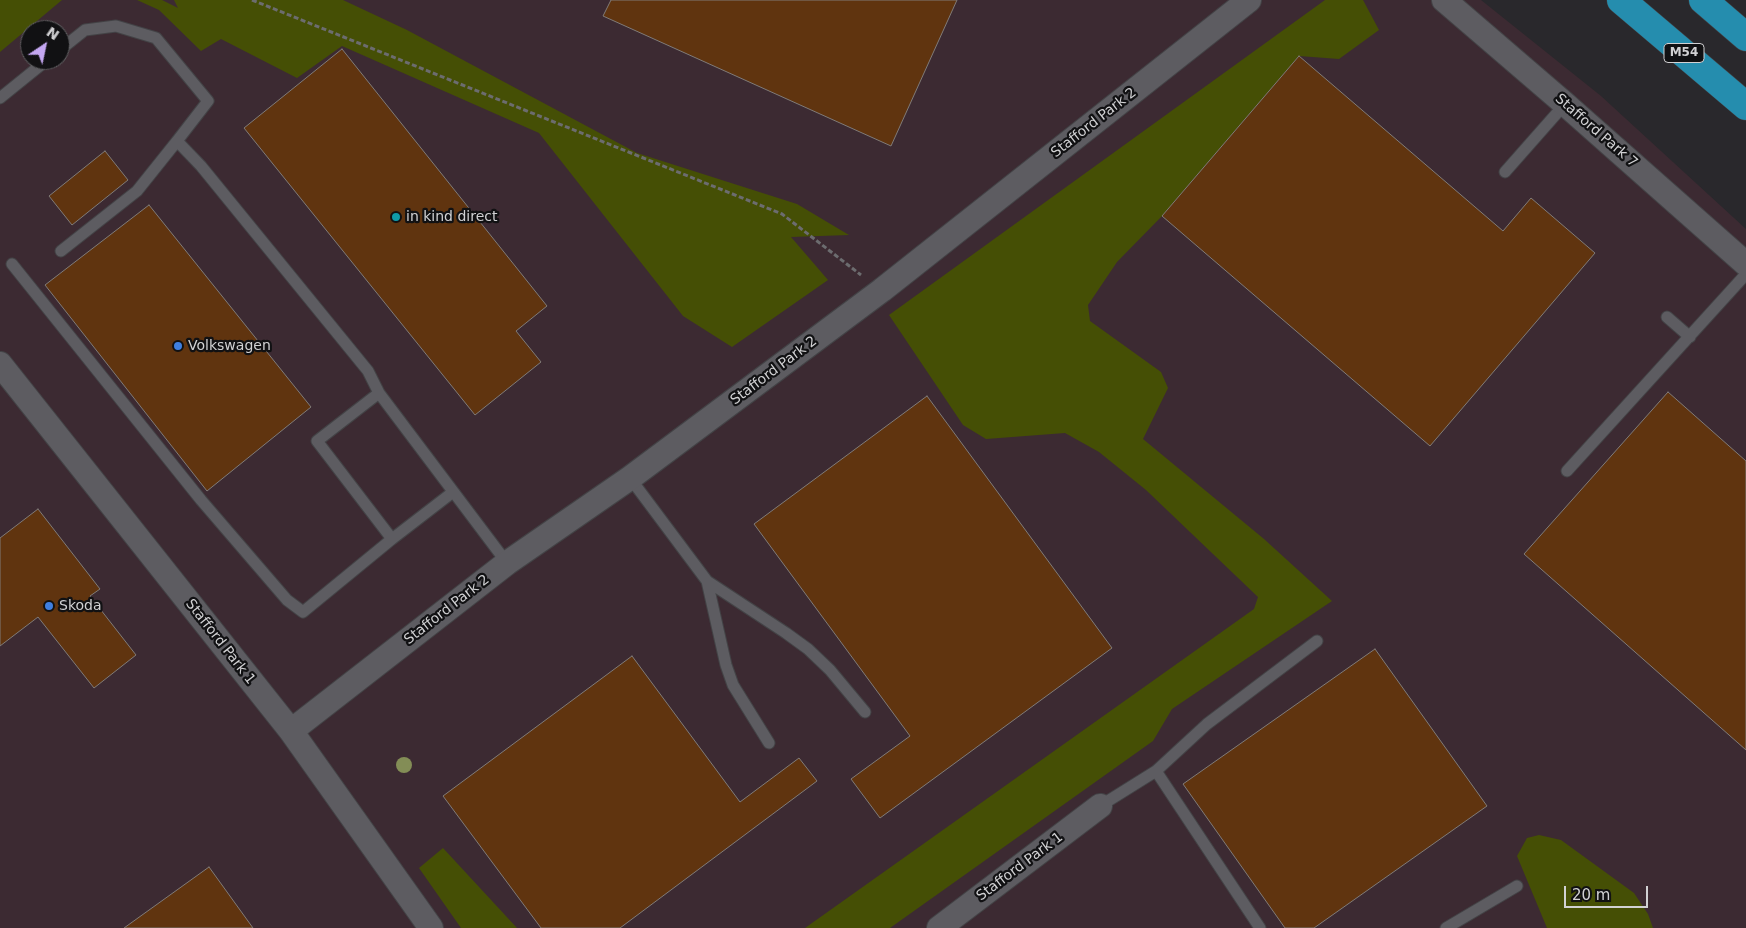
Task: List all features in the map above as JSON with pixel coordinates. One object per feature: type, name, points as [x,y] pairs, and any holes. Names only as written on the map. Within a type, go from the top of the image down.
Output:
[{"type":"highway","name":"M54","points":[[1621,0],[1746,106]]},
{"type":"highway","points":[[1703,0],[1746,37]]},
{"type":"street","name":"Stafford Park 2","points":[[291,731],[507,563],[630,478],[882,290],[1249,0]]},
{"type":"street","name":"Stafford Park 7","points":[[1444,0],[1746,264]]},
{"type":"street","name":"Stafford Park 1","points":[[0,364],[291,731],[431,928]]},
{"type":"street","name":"Stafford Park 1","points":[[939,928],[1100,806]]},
{"type":"lane","points":[[61,251],[137,191],[208,102],[156,38],[116,26],[86,30],[70,42]]},
{"type":"lane","points":[[0,98],[35,70]]},
{"type":"lane","points":[[1505,172],[1565,104]]},
{"type":"lane","points":[[177,141],[200,166],[368,371],[379,393],[507,563]]},
{"type":"lane","points":[[12,264],[201,500],[287,600],[303,612],[453,492]]},
{"type":"lane","points":[[1567,471],[1746,274]]},
{"type":"lane","points":[[1667,317],[1690,337]]},
{"type":"lane","points":[[379,393],[317,441],[392,539]]},
{"type":"lane","points":[[630,478],[707,581],[808,649],[830,670],[865,712]]},
{"type":"lane","points":[[707,581],[726,665],[733,685],[770,743]]},
{"type":"lane","points":[[1100,806],[1156,771],[1207,724],[1317,641]]},
{"type":"lane","points":[[1156,771],[1260,928]]},
{"type":"lane","points":[[1446,928],[1517,886]]},
{"type":"path","points":[[252,0],[782,214],[882,290]]},
{"type":"shaded area","points":[[0,0],[1481,0],[1601,96],[1746,229],[1746,928],[0,928]]},
{"type":"green space","points":[[0,0],[62,0],[38,20],[20,20],[20,35],[0,52]]},
{"type":"green space","points":[[137,0],[162,0],[178,8],[174,0],[343,0],[407,30],[637,153],[797,204],[849,235],[791,237],[828,280],[732,347],[683,316],[539,133],[342,46],[297,78],[221,39],[201,51],[159,10]]},
{"type":"green space","points":[[1325,0],[1363,0],[1379,30],[1339,59],[1299,56],[1162,216],[1117,262],[1088,305],[1090,321],[1161,372],[1168,388],[1143,439],[1264,539],[1332,601],[1172,709],[1153,741],[890,928],[805,928],[1254,609],[1258,597],[1146,490],[1099,452],[1065,433],[986,439],[963,425],[889,315]]},
{"type":"green space","points":[[1539,835],[1561,840],[1634,893],[1648,914],[1653,928],[1547,928],[1517,856],[1527,838]]},
{"type":"green space","points":[[443,848],[517,928],[461,928],[419,868]]},
{"type":"building","points":[[611,0],[957,0],[891,146],[603,16]]},
{"type":"building","name":"in kind direct","points":[[342,49],[547,306],[516,331],[541,362],[475,415],[244,128]]},
{"type":"building","points":[[1299,56],[1503,231],[1531,198],[1595,253],[1430,446],[1162,216]]},
{"type":"building","points":[[105,151],[128,180],[72,225],[49,196]]},
{"type":"building","name":"Volkswagen","points":[[149,205],[311,407],[207,491],[45,285]]},
{"type":"building","points":[[1668,392],[1746,461],[1746,750],[1524,554]]},
{"type":"building","points":[[927,396],[1112,648],[880,818],[851,779],[910,736],[754,524]]},
{"type":"building","name":"Skoda","points":[[38,509],[100,589],[90,596],[136,655],[94,688],[38,617],[0,646],[0,538]]},
{"type":"building","points":[[1375,649],[1487,806],[1314,928],[1285,928],[1183,784]]},
{"type":"building","points":[[632,656],[740,802],[799,758],[817,781],[620,928],[541,928],[443,796]]},
{"type":"building","points":[[209,867],[253,928],[124,928]]},
{"type":"place","name":"in kind direct","points":[[396,217]]},
{"type":"place","name":"Volkswagen","points":[[178,346]]},
{"type":"place","name":"Skoda","points":[[49,606]]}]
